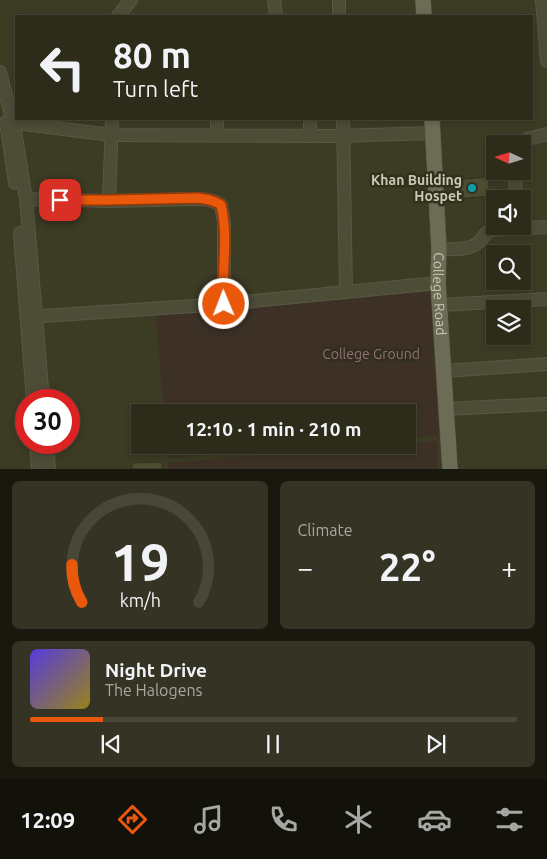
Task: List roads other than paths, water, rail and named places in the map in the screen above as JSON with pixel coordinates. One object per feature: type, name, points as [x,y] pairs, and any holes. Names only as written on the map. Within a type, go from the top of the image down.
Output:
[{"type":"main road","points":[[423,0],[424,15]]},
{"type":"main road","name":"College Road","points":[[432,126],[439,249],[438,283],[450,469]]},
{"type":"street","points":[[119,15],[131,0]]},
{"type":"street","points":[[274,0],[276,15]]},
{"type":"street","points":[[339,0],[339,15]]},
{"type":"street","points":[[542,0],[547,61]]},
{"type":"street","points":[[0,72],[15,132],[26,199],[33,389]]},
{"type":"street","points":[[0,99],[6,122],[15,132],[18,204],[41,389]]},
{"type":"street","points":[[109,200],[112,120]]},
{"type":"street","points":[[217,120],[217,136]]},
{"type":"street","points":[[310,120],[310,136]]},
{"type":"street","points":[[343,120],[346,292]]},
{"type":"street","points":[[15,132],[111,135],[343,136],[432,126]]},
{"type":"street","points":[[531,139],[547,134]]},
{"type":"street","points":[[26,199],[198,198],[216,202],[221,205],[224,222],[224,304]]},
{"type":"street","points":[[531,227],[547,227]]},
{"type":"street","points":[[439,249],[469,247],[478,243],[486,233]]},
{"type":"street","points":[[31,317],[224,304],[438,283]]},
{"type":"street","points":[[440,306],[547,299]]},
{"type":"street","points":[[444,371],[547,364]]},
{"type":"street","points":[[446,409],[547,404]]},
{"type":"street","points":[[37,454],[38,469]]},
{"type":"street","points":[[48,454],[49,469]]},
{"type":"place","name":"Khan Building Hospet","points":[[472,188]]},
{"type":"park label","name":"College Ground","points":[[371,354]]}]
